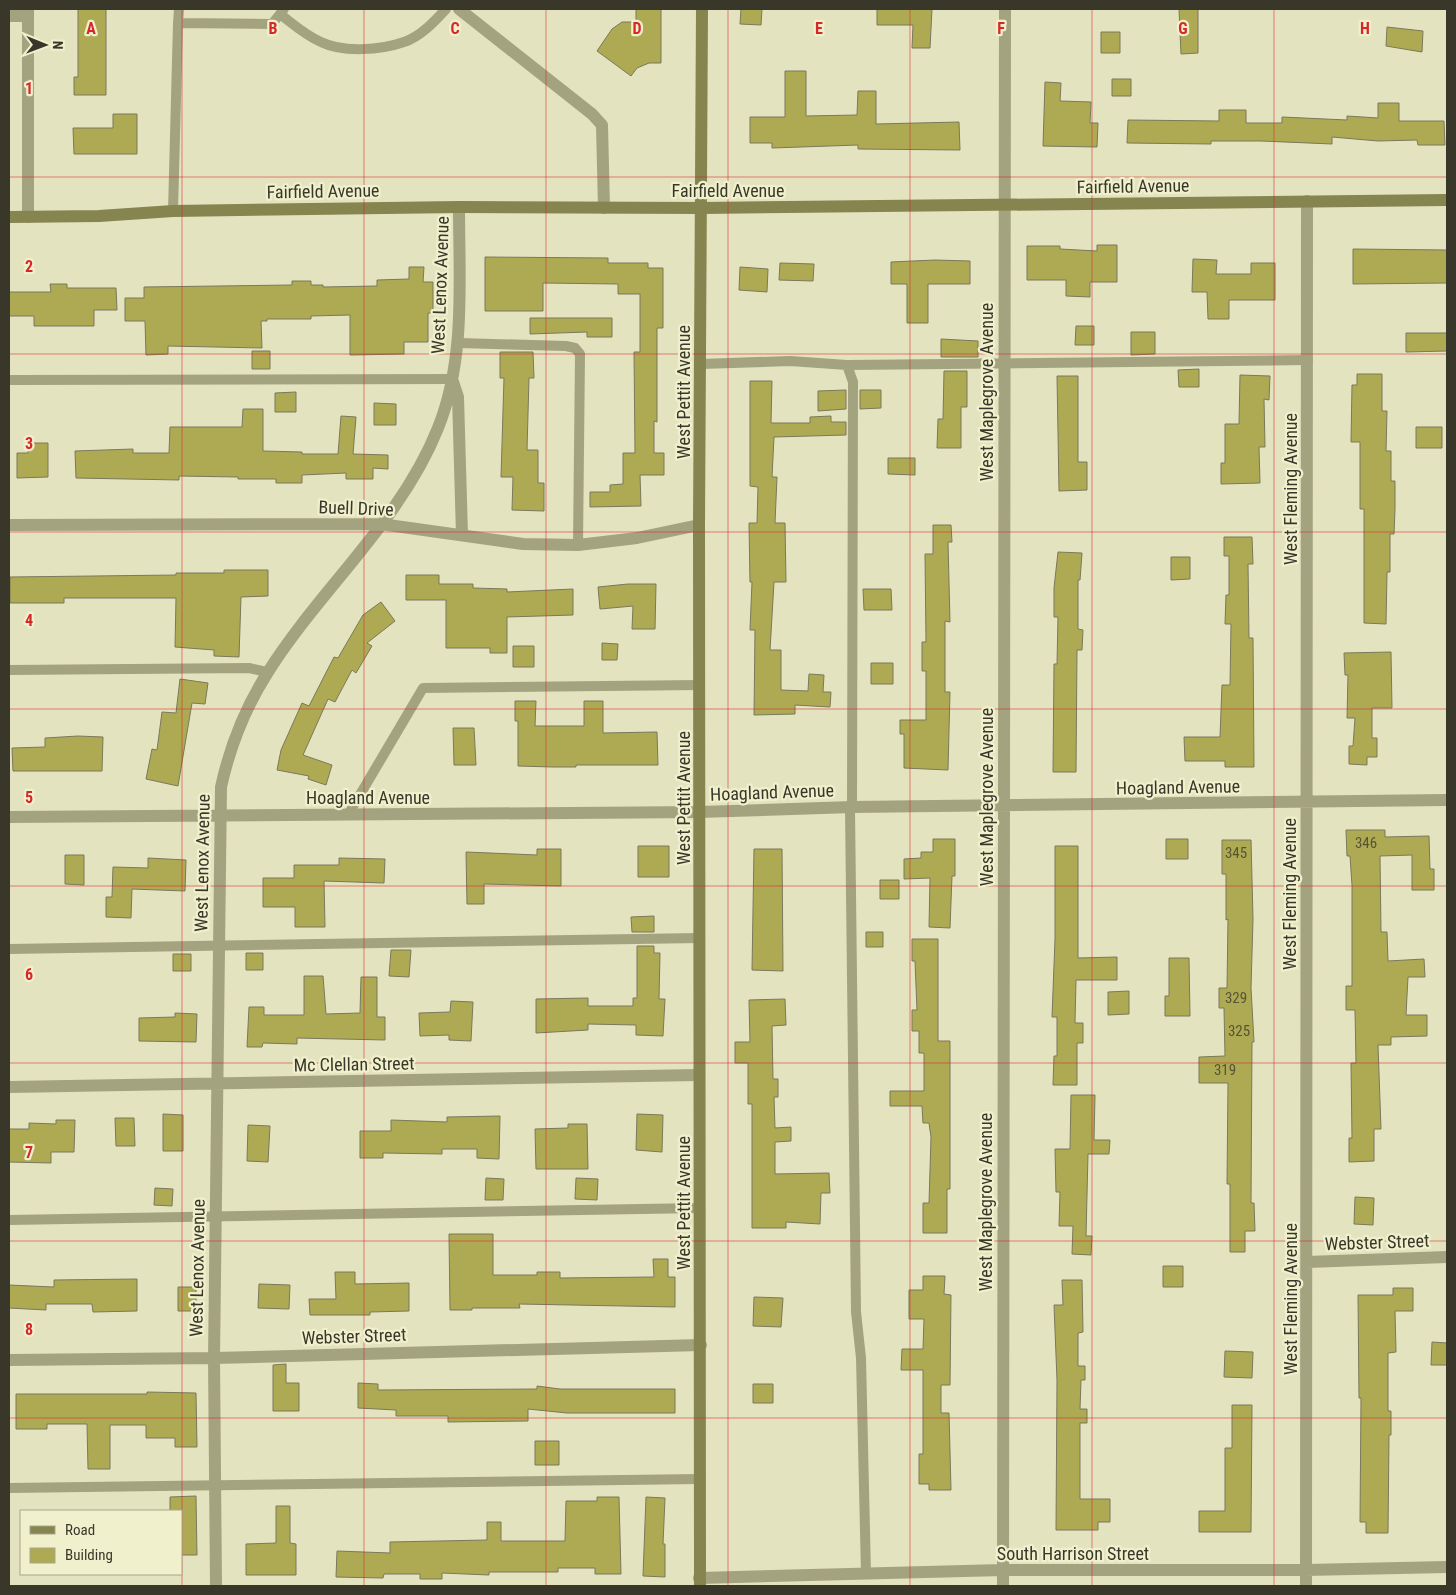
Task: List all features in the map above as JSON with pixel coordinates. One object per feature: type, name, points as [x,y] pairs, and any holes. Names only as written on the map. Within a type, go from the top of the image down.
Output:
[{"type":"street","points":[[459,9],[592,114],[602,125],[604,208]]},
{"type":"street","name":"West Pettit Avenue","points":[[700,1582],[699,525],[702,9]]},
{"type":"street","name":"West Maplegrove Avenue","points":[[1003,1586],[1004,9]]},
{"type":"street","points":[[9,16],[28,12],[28,216]]},
{"type":"street","name":"Fairfield Avenue","points":[[9,216],[99,216],[173,211],[459,207],[702,208],[1447,200]]},
{"type":"street","name":"West Fleming Avenue","points":[[1306,1586],[1307,201]]},
{"type":"street","name":"West Lenox Avenue","points":[[216,1586],[214,1358],[220,787],[228,753],[240,723],[267,672],[410,485],[439,427],[452,379],[459,343],[459,207]]},
{"type":"street","points":[[452,379],[458,397],[462,535]]},
{"type":"street","name":"Buell Drive","points":[[9,525],[381,524],[523,544],[578,546],[637,538],[699,525]]},
{"type":"street","name":"Hoagland Avenue","points":[[9,817],[700,812],[852,807],[1447,800]]},
{"type":"street","name":"Mc Clellan Street","points":[[9,1087],[699,1075]]},
{"type":"street","name":"Webster Street","points":[[1307,1262],[1447,1257]]},
{"type":"street","name":"Webster Street","points":[[9,1360],[214,1358],[701,1345]]},
{"type":"street","name":"South Harrison Street","points":[[700,1582],[1003,1570],[1306,1570],[1447,1567]]},
{"type":"lane","points":[[173,211],[179,9]]},
{"type":"lane","points":[[178,23],[272,24],[282,11],[302,32],[322,43],[345,48],[361,48],[406,42],[421,32],[446,9]]},
{"type":"lane","points":[[459,343],[566,346],[575,348],[580,354],[578,546]]},
{"type":"lane","points":[[701,364],[790,361],[847,365],[1308,360]]},
{"type":"lane","points":[[847,365],[853,382],[854,416],[852,807],[850,809],[856,1312],[861,1358],[866,1574]]},
{"type":"lane","points":[[9,380],[452,379]]},
{"type":"lane","points":[[9,670],[249,668],[267,672]]},
{"type":"lane","points":[[348,815],[423,688],[700,685]]},
{"type":"lane","points":[[9,950],[700,938]]},
{"type":"lane","points":[[9,1220],[700,1208]]},
{"type":"lane","points":[[9,1488],[700,1479]]},
{"type":"building","points":[[78,9],[106,9],[106,95],[74,95],[74,77],[78,77]]},
{"type":"building","points":[[636,9],[661,9],[661,63],[649,63],[637,68],[631,76],[597,51],[612,29],[622,22],[636,22]]},
{"type":"building","points":[[741,9],[762,9],[761,25],[740,24]]},
{"type":"building","points":[[877,9],[932,9],[930,48],[912,48],[913,25],[877,25]]},
{"type":"building","points":[[1179,9],[1198,9],[1198,53],[1181,54]]},
{"type":"building","points":[[1387,27],[1423,31],[1422,52],[1386,46]]},
{"type":"building","points":[[1101,32],[1120,32],[1120,53],[1101,53]]},
{"type":"building","points":[[785,71],[806,71],[806,116],[857,115],[858,91],[876,91],[876,124],[959,122],[960,150],[858,149],[858,145],[772,148],[772,143],[750,143],[750,117],[785,117]]},
{"type":"building","points":[[1112,79],[1131,79],[1131,96],[1112,96]]},
{"type":"building","points":[[1045,82],[1061,83],[1060,101],[1091,102],[1090,123],[1098,123],[1097,147],[1043,146]]},
{"type":"building","points":[[1378,103],[1399,103],[1399,121],[1444,121],[1445,145],[1418,145],[1417,140],[1378,141],[1332,137],[1332,144],[1261,141],[1211,141],[1211,144],[1127,143],[1128,120],[1219,121],[1219,110],[1246,110],[1246,123],[1282,123],[1282,117],[1347,120],[1347,116],[1378,118]]},
{"type":"building","points":[[113,114],[137,114],[137,154],[74,154],[73,128],[113,128]]},
{"type":"building","points":[[1097,245],[1117,245],[1117,282],[1090,282],[1090,297],[1066,296],[1066,280],[1027,280],[1027,246],[1060,246],[1060,249],[1097,251]]},
{"type":"building","points":[[1353,249],[1447,250],[1447,283],[1353,284]]},
{"type":"building","points":[[485,257],[608,258],[608,263],[648,263],[648,268],[663,268],[663,328],[657,328],[657,422],[654,421],[654,453],[664,453],[664,475],[640,475],[641,506],[590,507],[590,492],[610,492],[610,485],[623,484],[623,453],[635,453],[634,352],[640,352],[640,294],[618,294],[618,284],[543,283],[543,311],[485,311]]},
{"type":"building","points":[[1193,259],[1217,260],[1216,274],[1251,274],[1251,263],[1275,263],[1275,300],[1229,300],[1229,319],[1208,319],[1207,292],[1192,292]]},
{"type":"building","points":[[970,261],[970,284],[928,284],[928,323],[907,323],[907,284],[891,284],[891,262]]},
{"type":"building","points":[[780,263],[814,264],[813,281],[779,280]]},
{"type":"building","points":[[409,267],[424,267],[423,282],[433,282],[433,313],[428,313],[428,342],[404,342],[404,354],[350,355],[350,315],[311,316],[311,319],[267,319],[267,321],[261,321],[262,348],[168,346],[168,354],[146,355],[145,321],[125,321],[125,298],[144,298],[144,287],[292,285],[292,281],[311,281],[311,285],[323,285],[323,287],[377,286],[377,280],[409,279]]},
{"type":"building","points":[[740,267],[768,269],[767,292],[739,290]]},
{"type":"building","points":[[50,284],[67,284],[67,288],[116,288],[117,310],[94,310],[94,326],[34,326],[34,316],[9,316],[9,292],[51,292]]},
{"type":"building","points":[[530,318],[612,318],[612,337],[587,337],[587,332],[530,334]]},
{"type":"building","points":[[1076,326],[1094,326],[1094,345],[1075,345]]},
{"type":"building","points":[[1131,332],[1155,332],[1155,354],[1131,355]]},
{"type":"building","points":[[1406,333],[1447,333],[1447,351],[1406,352]]},
{"type":"building","points":[[941,339],[978,341],[978,357],[941,357]]},
{"type":"building","points":[[252,351],[270,351],[270,369],[252,369]]},
{"type":"building","points":[[500,352],[533,352],[534,378],[529,378],[527,450],[538,450],[538,483],[544,483],[544,511],[512,510],[513,477],[501,477],[504,378],[500,378]]},
{"type":"building","points":[[1199,369],[1199,387],[1179,387],[1178,370]]},
{"type":"building","points":[[944,371],[967,371],[967,407],[961,407],[961,448],[937,448],[938,419],[943,419]]},
{"type":"building","points":[[1357,374],[1382,374],[1382,411],[1387,411],[1386,451],[1391,451],[1391,481],[1395,481],[1395,509],[1394,534],[1390,534],[1390,572],[1387,572],[1386,624],[1364,623],[1364,509],[1360,509],[1360,442],[1351,442],[1352,385],[1357,385]]},
{"type":"building","points":[[1240,375],[1270,376],[1269,400],[1264,399],[1265,447],[1259,447],[1260,483],[1221,484],[1221,463],[1225,463],[1225,424],[1239,424]]},
{"type":"building","points":[[1057,376],[1078,376],[1078,462],[1087,462],[1087,490],[1059,491]]},
{"type":"building","points":[[750,381],[772,381],[771,423],[810,423],[810,417],[831,416],[831,422],[846,422],[846,435],[774,437],[772,477],[777,477],[775,523],[785,523],[786,582],[774,582],[770,650],[781,650],[781,690],[808,691],[809,674],[824,675],[823,692],[831,692],[830,707],[795,705],[795,714],[754,715],[755,630],[750,630],[752,582],[750,582],[749,523],[757,523],[758,487],[750,486]]},
{"type":"building","points":[[846,390],[846,409],[818,411],[818,391]]},
{"type":"building","points":[[860,390],[881,390],[881,408],[860,409]]},
{"type":"building","points":[[296,392],[296,412],[275,412],[275,393]]},
{"type":"building","points":[[374,403],[396,404],[396,425],[374,425]]},
{"type":"building","points":[[243,409],[263,409],[263,451],[302,452],[302,454],[338,454],[341,416],[356,417],[353,454],[388,455],[388,469],[373,468],[373,479],[346,479],[346,473],[302,475],[302,483],[276,483],[276,479],[238,479],[238,477],[179,476],[179,480],[76,478],[75,451],[133,449],[133,453],[169,453],[170,427],[242,427]]},
{"type":"building","points":[[1416,427],[1442,427],[1442,448],[1416,448]]},
{"type":"building","points":[[28,443],[48,443],[48,477],[17,478],[17,453],[28,453]]},
{"type":"building","points":[[888,458],[915,458],[915,475],[888,474]]},
{"type":"building","points":[[933,525],[951,525],[952,542],[948,542],[950,622],[945,621],[945,692],[950,692],[948,770],[904,768],[904,734],[900,734],[900,720],[926,720],[926,671],[922,671],[922,642],[926,642],[925,554],[933,554]]},
{"type":"building","points":[[1224,537],[1252,537],[1253,564],[1248,564],[1249,638],[1253,638],[1254,767],[1225,767],[1225,761],[1185,761],[1184,737],[1220,737],[1222,685],[1230,685],[1231,624],[1225,624],[1226,595],[1229,595],[1229,556],[1224,556]]},
{"type":"building","points":[[1058,552],[1082,553],[1080,580],[1078,580],[1078,629],[1083,630],[1082,650],[1077,650],[1076,772],[1053,772],[1054,664],[1057,664],[1058,617],[1054,617],[1054,588]]},
{"type":"building","points":[[1171,557],[1190,557],[1190,579],[1171,580]]},
{"type":"building","points":[[224,570],[268,570],[268,596],[241,597],[239,657],[214,656],[214,650],[175,647],[176,598],[64,598],[64,603],[10,603],[10,577],[176,575],[176,573],[224,573]]},
{"type":"building","points":[[406,575],[439,575],[439,584],[473,584],[473,588],[507,589],[507,592],[573,589],[573,615],[507,617],[507,653],[490,653],[490,648],[446,648],[446,600],[406,600]]},
{"type":"building","points":[[656,584],[655,629],[632,629],[633,606],[600,609],[598,587]]},
{"type":"building","points":[[863,589],[891,589],[892,610],[864,610]]},
{"type":"building","points":[[381,602],[395,621],[367,643],[372,646],[356,673],[352,670],[335,702],[328,699],[303,755],[332,765],[326,785],[308,779],[309,776],[277,770],[281,750],[302,703],[309,706],[334,657],[338,658],[363,615]]},
{"type":"building","points":[[602,643],[618,644],[617,660],[602,660]]},
{"type":"building","points":[[513,646],[534,646],[534,667],[513,667]]},
{"type":"building","points":[[1391,652],[1392,708],[1372,708],[1372,738],[1377,738],[1377,757],[1367,757],[1367,765],[1349,764],[1349,746],[1353,746],[1355,718],[1347,718],[1348,675],[1345,675],[1344,653]]},
{"type":"building","points":[[871,663],[893,663],[893,684],[871,684]]},
{"type":"building","points":[[180,679],[208,683],[205,704],[192,703],[178,786],[146,779],[152,749],[157,750],[162,712],[176,713]]},
{"type":"building","points":[[515,701],[536,701],[535,726],[584,726],[584,701],[603,701],[603,733],[657,732],[658,765],[518,766],[518,721],[515,721]]},
{"type":"building","points":[[453,728],[474,728],[476,765],[454,765]]},
{"type":"building","points":[[103,737],[102,771],[13,771],[12,748],[45,747],[45,738]]},
{"type":"building","points":[[1346,830],[1385,830],[1385,837],[1429,836],[1430,869],[1434,869],[1434,890],[1412,890],[1412,855],[1380,856],[1381,932],[1387,932],[1388,961],[1424,959],[1425,977],[1408,977],[1406,1015],[1427,1015],[1427,1036],[1391,1037],[1391,1045],[1378,1045],[1381,1129],[1374,1129],[1374,1161],[1349,1162],[1349,1138],[1352,1138],[1351,1063],[1356,1063],[1355,1010],[1346,1010],[1346,986],[1352,986],[1352,885],[1350,856],[1347,856]]},
{"type":"building","points":[[933,839],[955,839],[955,876],[952,876],[950,928],[929,927],[930,878],[904,879],[904,859],[921,858],[921,852],[933,852]]},
{"type":"building","points":[[1166,839],[1188,839],[1188,859],[1166,859]]},
{"type":"building","points":[[1222,840],[1251,840],[1253,919],[1251,988],[1254,1042],[1252,1042],[1251,1203],[1254,1203],[1255,1231],[1245,1231],[1245,1252],[1230,1252],[1230,1184],[1227,1184],[1228,1083],[1199,1083],[1199,1057],[1225,1056],[1224,1008],[1219,1008],[1219,988],[1227,988],[1228,919],[1226,920],[1226,874],[1222,874]]},
{"type":"building","points":[[638,846],[669,846],[669,877],[638,877]]},
{"type":"building","points":[[1055,846],[1078,846],[1078,958],[1117,957],[1117,980],[1076,980],[1075,1023],[1083,1023],[1083,1043],[1077,1043],[1077,1085],[1053,1085],[1054,1056],[1057,1056],[1057,1017],[1052,1017],[1055,939]]},
{"type":"building","points":[[537,849],[561,849],[561,886],[484,884],[484,904],[467,904],[466,852],[537,855]]},
{"type":"building","points":[[754,849],[782,849],[783,971],[752,970]]},
{"type":"building","points":[[65,855],[84,855],[84,885],[65,884]]},
{"type":"building","points":[[148,858],[186,860],[185,891],[132,889],[131,918],[106,917],[106,897],[112,897],[113,867],[148,868]]},
{"type":"building","points":[[339,858],[385,859],[384,883],[324,881],[325,927],[295,927],[295,907],[263,907],[263,878],[294,878],[294,865],[339,865]]},
{"type":"building","points":[[880,880],[899,880],[899,899],[880,899]]},
{"type":"building","points":[[654,916],[654,932],[632,932],[631,917]]},
{"type":"building","points":[[866,932],[883,932],[883,947],[866,947]]},
{"type":"building","points":[[912,939],[938,939],[938,1041],[950,1041],[950,1189],[947,1189],[947,1233],[923,1233],[923,1203],[929,1203],[931,1137],[929,1123],[923,1123],[922,1106],[890,1106],[890,1091],[924,1091],[924,1053],[919,1053],[919,1031],[912,1031],[912,1010],[917,1010],[915,961],[912,961]]},
{"type":"building","points":[[637,946],[654,946],[654,953],[660,953],[659,999],[665,999],[663,1036],[636,1035],[636,1025],[588,1024],[588,1030],[536,1033],[536,999],[588,998],[588,1006],[633,1006],[633,998],[637,998]]},
{"type":"building","points":[[391,950],[411,950],[409,977],[389,976]]},
{"type":"building","points":[[246,953],[263,953],[263,970],[246,970]]},
{"type":"building","points":[[173,954],[191,954],[191,971],[173,971]]},
{"type":"building","points":[[1169,958],[1189,958],[1190,1016],[1165,1016],[1165,996],[1169,996]]},
{"type":"building","points":[[304,976],[323,976],[326,1014],[360,1013],[361,977],[377,977],[377,1017],[385,1017],[385,1040],[297,1038],[297,1044],[263,1043],[262,1047],[247,1047],[249,1007],[264,1007],[264,1015],[304,1015]]},
{"type":"building","points":[[1129,991],[1129,1014],[1108,1015],[1108,992]]},
{"type":"building","points":[[785,999],[786,1025],[772,1026],[773,1079],[778,1079],[778,1097],[774,1097],[775,1128],[791,1127],[791,1141],[775,1142],[775,1174],[829,1173],[830,1193],[821,1193],[820,1224],[786,1222],[786,1228],[752,1228],[752,1104],[748,1104],[748,1063],[735,1063],[735,1042],[750,1042],[749,1000]]},
{"type":"building","points":[[451,1001],[473,1002],[471,1041],[449,1040],[449,1035],[420,1036],[419,1013],[450,1012]]},
{"type":"building","points":[[175,1013],[197,1014],[196,1042],[139,1041],[139,1018],[175,1017]]},
{"type":"building","points":[[1071,1095],[1095,1095],[1094,1140],[1110,1140],[1109,1154],[1088,1154],[1086,1236],[1092,1236],[1091,1255],[1072,1254],[1073,1226],[1059,1226],[1060,1192],[1056,1192],[1055,1149],[1070,1149]]},
{"type":"building","points":[[163,1114],[183,1115],[183,1151],[163,1151]]},
{"type":"building","points":[[637,1114],[663,1115],[662,1152],[636,1150]]},
{"type":"building","points":[[500,1116],[499,1159],[477,1158],[477,1149],[442,1149],[442,1154],[383,1153],[383,1158],[360,1158],[360,1131],[391,1131],[391,1120],[447,1122],[447,1117]]},
{"type":"building","points":[[115,1118],[134,1118],[135,1146],[116,1146]]},
{"type":"building","points":[[56,1120],[75,1120],[74,1152],[51,1152],[51,1163],[9,1162],[9,1129],[29,1129],[29,1123],[56,1124]]},
{"type":"building","points":[[568,1124],[587,1124],[588,1169],[536,1169],[535,1129],[568,1128]]},
{"type":"building","points":[[248,1125],[270,1126],[268,1162],[247,1161]]},
{"type":"building","points":[[486,1178],[504,1179],[503,1200],[485,1200]]},
{"type":"building","points":[[576,1178],[598,1179],[597,1200],[575,1199]]},
{"type":"building","points":[[155,1188],[173,1189],[172,1206],[154,1205]]},
{"type":"building","points":[[1355,1197],[1374,1198],[1373,1225],[1354,1224]]},
{"type":"building","points":[[449,1234],[493,1234],[493,1275],[537,1275],[537,1272],[560,1272],[560,1278],[654,1277],[653,1259],[668,1259],[668,1277],[675,1277],[675,1307],[519,1304],[520,1308],[450,1310]]},
{"type":"building","points":[[1163,1266],[1183,1266],[1183,1287],[1163,1287]]},
{"type":"building","points":[[335,1272],[355,1272],[355,1284],[409,1283],[409,1311],[370,1312],[370,1315],[310,1315],[309,1299],[336,1299]]},
{"type":"building","points":[[923,1276],[945,1276],[944,1294],[951,1295],[950,1385],[941,1385],[941,1413],[949,1413],[951,1490],[929,1490],[929,1484],[919,1484],[919,1454],[923,1454],[923,1370],[901,1370],[902,1349],[923,1349],[924,1319],[909,1319],[909,1290],[923,1290]]},
{"type":"building","points":[[137,1279],[137,1311],[93,1312],[92,1304],[46,1304],[46,1310],[9,1308],[9,1285],[54,1287],[54,1280]]},
{"type":"building","points":[[1062,1280],[1082,1280],[1083,1332],[1078,1333],[1078,1366],[1085,1366],[1085,1380],[1081,1380],[1080,1409],[1087,1409],[1087,1423],[1080,1423],[1080,1499],[1110,1499],[1110,1522],[1098,1522],[1098,1530],[1056,1530],[1057,1380],[1054,1305],[1063,1305]]},
{"type":"building","points":[[259,1284],[290,1285],[289,1309],[258,1308]]},
{"type":"building","points":[[178,1287],[196,1287],[196,1311],[178,1311]]},
{"type":"building","points":[[1393,1288],[1413,1288],[1413,1311],[1395,1311],[1396,1352],[1388,1353],[1388,1411],[1391,1411],[1391,1435],[1389,1435],[1388,1533],[1366,1533],[1366,1522],[1360,1522],[1361,1398],[1359,1398],[1358,1295],[1393,1295]]},
{"type":"building","points":[[754,1297],[783,1298],[781,1327],[753,1326]]},
{"type":"building","points":[[1432,1342],[1447,1343],[1447,1365],[1431,1365]]},
{"type":"building","points":[[1225,1351],[1253,1352],[1252,1378],[1224,1377]]},
{"type":"building","points":[[286,1364],[286,1383],[299,1383],[299,1411],[273,1411],[273,1365]]},
{"type":"building","points":[[358,1383],[378,1384],[378,1390],[537,1389],[537,1386],[560,1389],[675,1389],[675,1413],[567,1413],[528,1409],[528,1421],[448,1422],[448,1416],[396,1416],[396,1410],[358,1408]]},
{"type":"building","points":[[753,1384],[773,1384],[773,1403],[753,1403]]},
{"type":"building","points":[[147,1392],[196,1393],[197,1447],[175,1447],[175,1438],[146,1438],[146,1425],[110,1425],[110,1469],[88,1469],[87,1424],[47,1424],[47,1429],[16,1429],[16,1394],[147,1394]]},
{"type":"building","points":[[1232,1405],[1252,1405],[1251,1532],[1199,1532],[1199,1511],[1225,1511],[1225,1448],[1232,1448]]},
{"type":"building","points":[[535,1441],[559,1441],[559,1465],[535,1465]]},
{"type":"building","points":[[196,1496],[197,1555],[182,1555],[182,1510],[170,1510],[170,1497]]},
{"type":"building","points":[[597,1497],[619,1497],[621,1574],[595,1574],[595,1568],[558,1568],[558,1572],[489,1572],[489,1575],[442,1573],[442,1579],[420,1579],[420,1574],[384,1574],[383,1578],[336,1577],[337,1551],[390,1553],[390,1542],[487,1540],[487,1522],[501,1522],[501,1541],[565,1541],[566,1501],[597,1501]]},
{"type":"building","points":[[646,1497],[665,1498],[663,1544],[665,1544],[665,1577],[643,1576]]},
{"type":"building","points":[[276,1506],[290,1506],[290,1543],[296,1544],[296,1575],[246,1575],[246,1544],[276,1543]]}]
